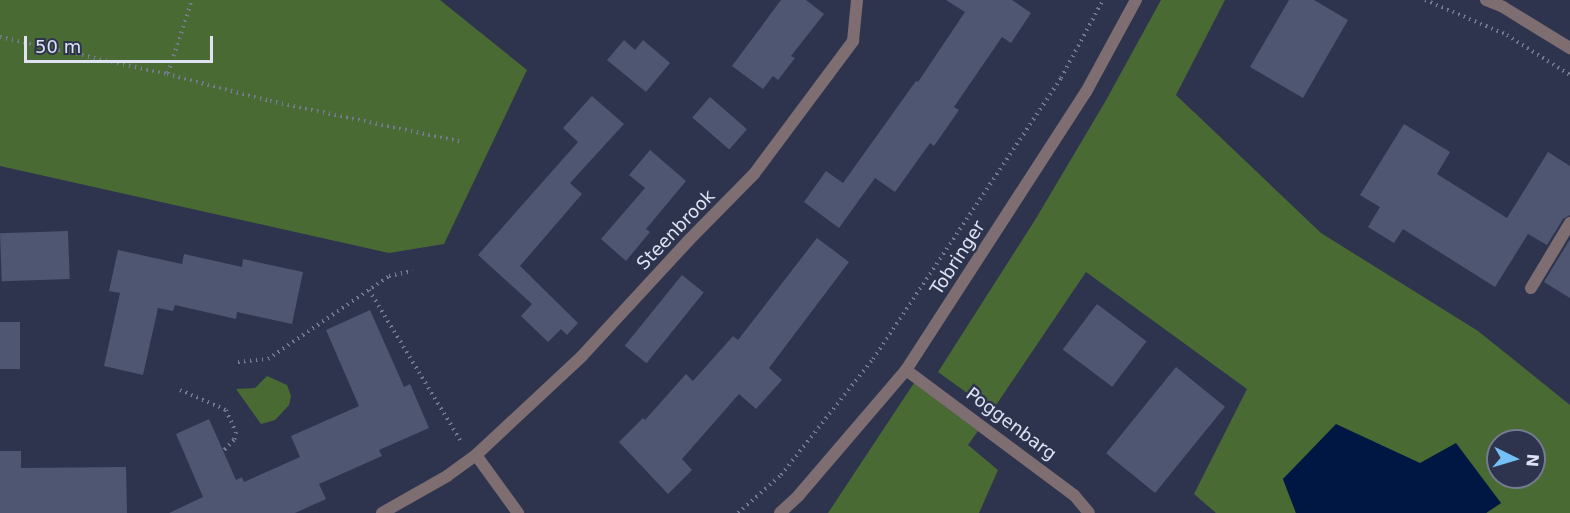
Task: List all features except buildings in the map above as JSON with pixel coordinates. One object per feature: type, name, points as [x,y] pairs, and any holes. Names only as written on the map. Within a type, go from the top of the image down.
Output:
[{"type":"street","name":"Steenbrook","points":[[382,513],[447,476],[474,456],[582,356],[688,241],[754,174],[853,41],[857,0]]},
{"type":"street","name":"Tobringer","points":[[780,513],[799,495],[906,370],[1086,92],[1136,0]]},
{"type":"street","points":[[1486,0],[1503,7],[1570,48]]},
{"type":"street","points":[[1531,288],[1570,223]]},
{"type":"street","name":"Poggenbarg","points":[[906,370],[1074,495],[1089,513]]},
{"type":"street","points":[[474,456],[518,513]]},
{"type":"path","points":[[167,74],[192,0]]},
{"type":"path","points":[[738,513],[781,475],[873,359],[1060,78],[1104,0]]},
{"type":"path","points":[[1425,0],[1507,35],[1570,75]]},
{"type":"path","points":[[0,37],[463,142]]},
{"type":"path","points":[[238,362],[268,359],[389,276],[412,271]]},
{"type":"path","points":[[369,290],[474,456]]},
{"type":"path","points":[[180,390],[226,410],[236,432],[234,440],[223,452]]},
{"type":"green space","points":[[0,0],[440,0],[527,70],[444,244],[389,253],[0,166]]},
{"type":"green space","points":[[1161,0],[1225,0],[1176,95],[1321,233],[1478,331],[1570,405],[1570,513],[1486,513],[1501,503],[1336,425],[1283,479],[1296,513],[1216,513],[1194,494],[1247,389],[1086,272],[992,411],[938,372],[1035,220],[1105,102]]},
{"type":"green space","points":[[267,376],[287,385],[291,396],[289,405],[275,420],[261,424],[236,389],[255,388]]},
{"type":"green space","points":[[914,383],[978,431],[968,445],[998,470],[979,513],[828,513]]},
{"type":"water","points":[[1336,424],[1420,463],[1456,443],[1486,483],[1486,489],[1490,489],[1501,503],[1486,513],[1296,513],[1283,479]]}]
